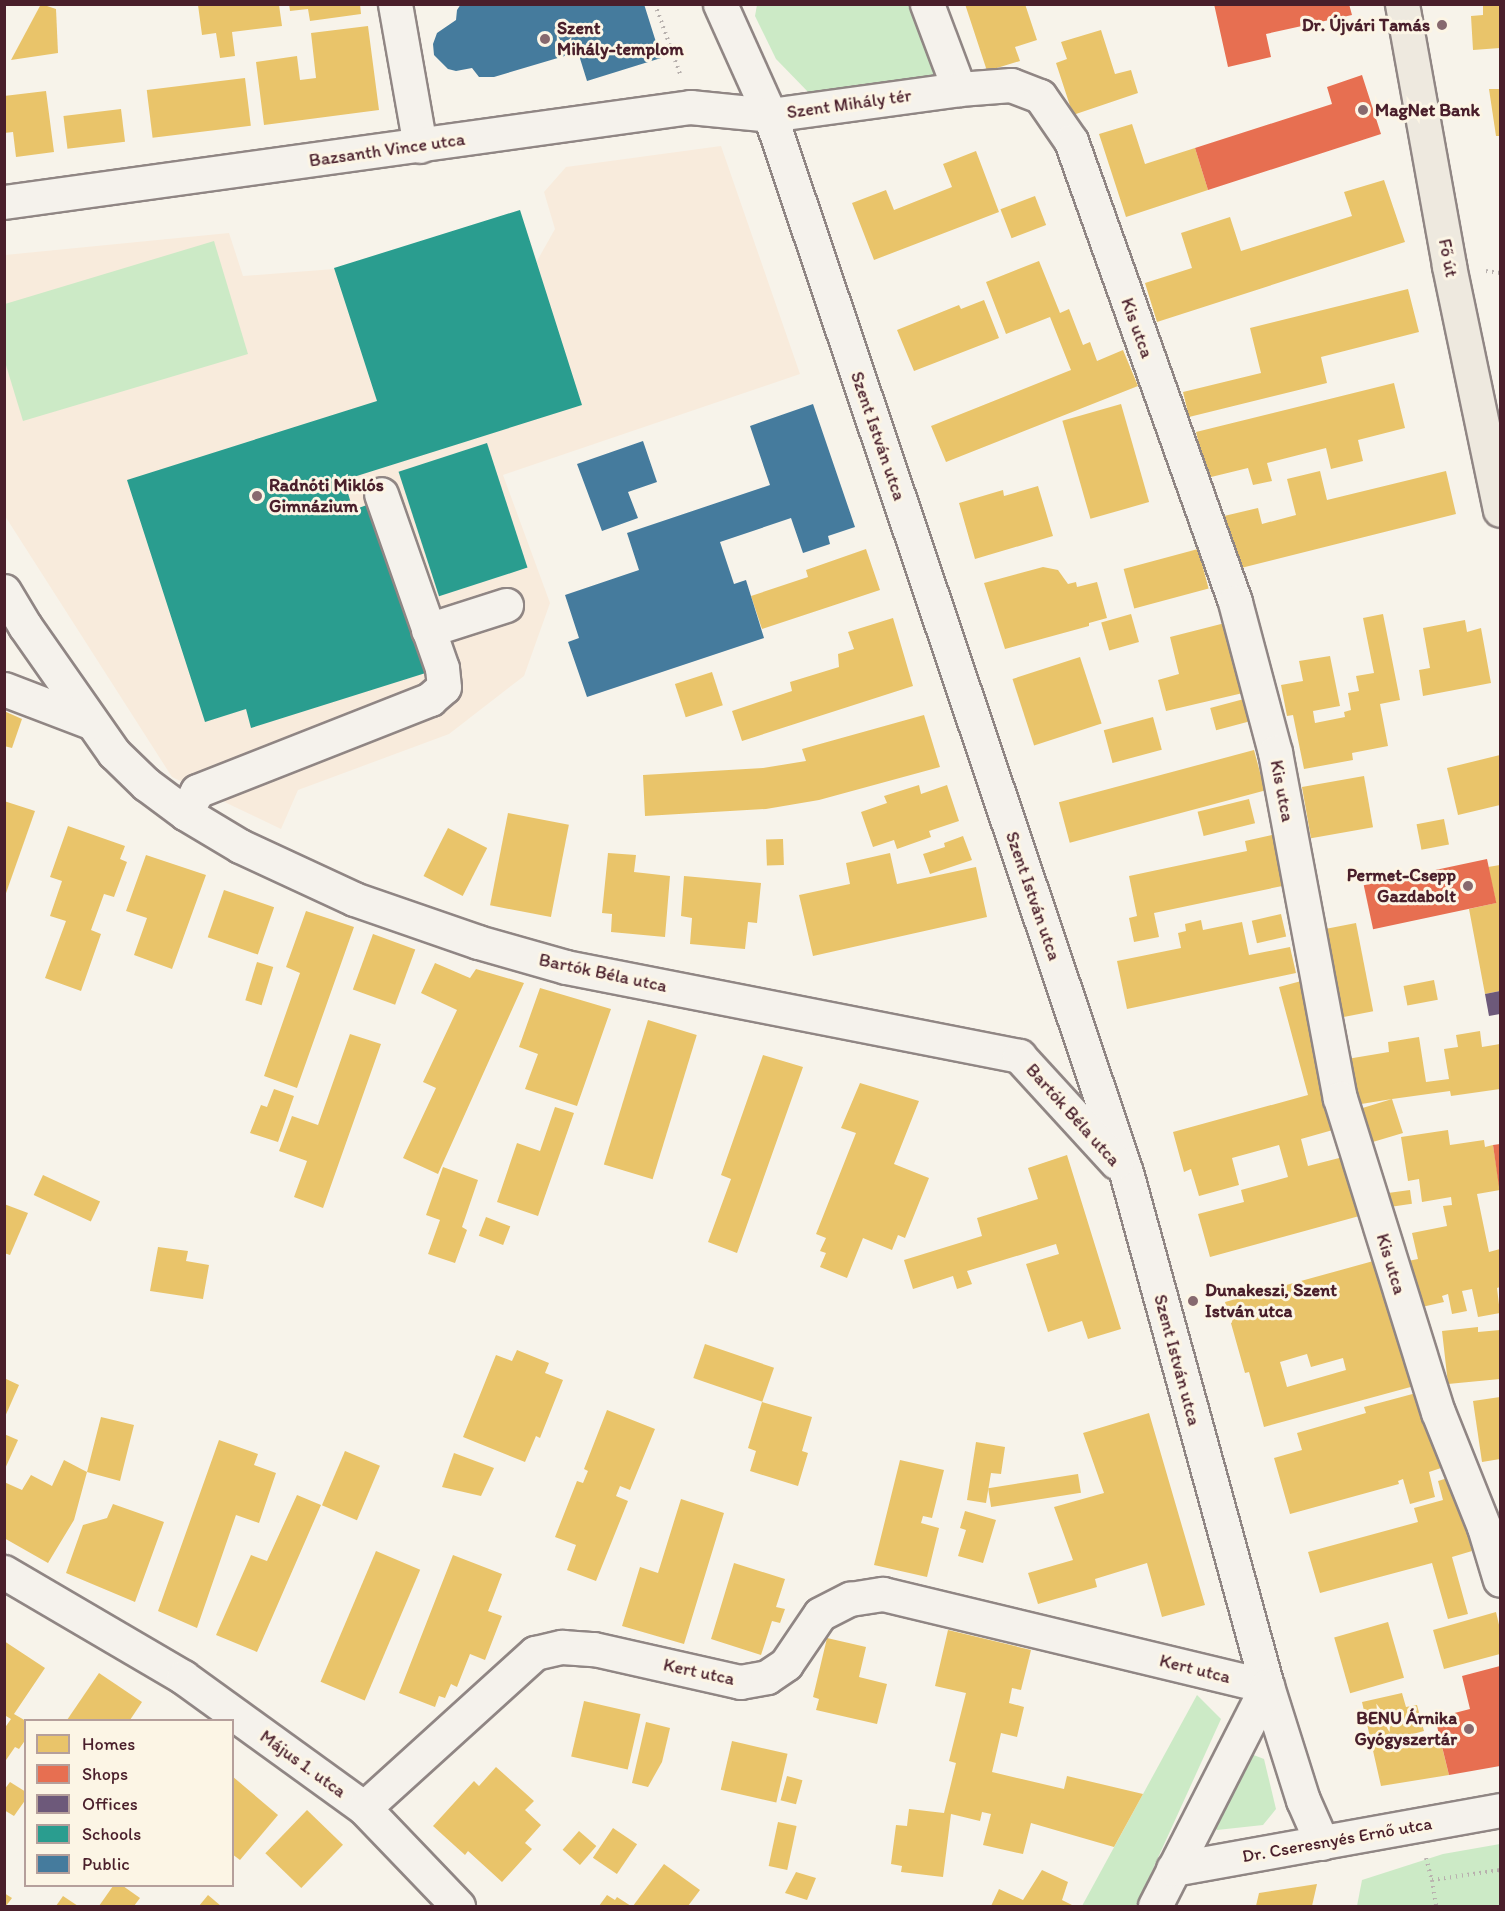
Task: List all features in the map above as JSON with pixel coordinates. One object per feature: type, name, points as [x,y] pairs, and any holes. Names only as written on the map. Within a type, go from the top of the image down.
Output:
[{"type":"main road","name":"Fő út","points":[[1402,4],[1449,266],[1500,510]]},
{"type":"street","points":[[395,4],[420,146]]},
{"type":"street","name":"Szent Mihály tér","points":[[720,4],[770,115],[959,89]]},
{"type":"street","points":[[927,4],[959,89]]},
{"type":"street","name":"Kis utca","points":[[959,89],[1011,85],[1040,96],[1071,141],[1235,602],[1275,752],[1340,1098],[1438,1412],[1484,1527],[1500,1580]]},
{"type":"street","name":"Bazsanth Vince utca","points":[[4,202],[690,107],[770,115]]},
{"type":"street","name":"Szent István utca","points":[[770,115],[1125,1172],[1267,1686],[1303,1800],[1322,1843]]},
{"type":"street","points":[[185,813],[197,791],[430,699],[444,687],[442,668],[381,494]]},
{"type":"street","name":"Bartók Béla utca","points":[[4,591],[90,722],[114,753],[146,784],[185,813],[240,846],[354,899],[478,942],[566,967],[1019,1056],[1125,1172]]},
{"type":"street","points":[[428,630],[506,606]]},
{"type":"street","points":[[4,690],[90,722]]},
{"type":"street","name":"Május 1. utca","points":[[4,1572],[183,1677],[364,1808],[459,1906]]},
{"type":"street","name":"Kert utca","points":[[364,1808],[535,1653],[562,1647],[594,1649],[740,1682],[767,1677],[786,1664],[820,1614],[850,1599],[883,1594],[1267,1686]]},
{"type":"street","points":[[1155,1906],[1267,1686]]},
{"type":"street","name":"Dr. Cseresnyés Ernő utca","points":[[1173,1869],[1418,1827],[1500,1810]]},
{"type":"path","points":[[655,4],[676,60]]},
{"type":"path","points":[[1418,1827],[1432,1880],[1436,1906]]},
{"type":"path","points":[[1432,1880],[1500,1870]]},
{"type":"shaded area","name":"Radnóti Miklós Gimnázium","points":[[721,146],[800,374],[503,475],[550,603],[524,676],[449,734],[298,790],[281,829],[172,777],[5,516],[5,255],[229,233],[243,276],[334,269],[520,210],[537,261],[555,229],[544,192],[566,167]]},
{"type":"green space","points":[[757,5],[911,5],[941,82],[811,95],[776,59],[755,16]]},
{"type":"green space","points":[[214,241],[248,354],[23,421],[5,362],[5,304]]},
{"type":"green space","points":[[1197,1695],[1221,1719],[1136,1906],[1082,1906]]},
{"type":"green space","points":[[1251,1754],[1264,1759],[1276,1809],[1263,1825],[1217,1830],[1208,1821],[1241,1761]]},
{"type":"green space","points":[[1500,1844],[1500,1906],[1357,1906],[1362,1880],[1443,1854]]},
{"type":"building: Homes","points":[[41,4],[56,9],[58,53],[11,60]]},
{"type":"building: Homes","points":[[289,4],[360,4],[361,14],[310,21],[308,9],[290,11]]},
{"type":"building: Homes","points":[[965,4],[1025,4],[1037,40],[1015,47],[1020,61],[987,71]]},
{"type":"building: Homes","points":[[1483,4],[1500,4],[1500,48],[1473,50],[1471,16],[1483,15]]},
{"type":"building: Homes","points":[[198,5],[279,5],[282,26],[232,32],[235,56],[220,58],[216,33],[202,35]]},
{"type":"building: Homes","points":[[368,26],[379,110],[264,125],[256,62],[297,56],[300,80],[316,78],[311,33]]},
{"type":"building: Homes","points":[[1101,30],[1115,74],[1131,70],[1138,93],[1073,115],[1056,63],[1067,59],[1061,42]]},
{"type":"building: Homes","points":[[245,78],[251,126],[153,138],[147,90]]},
{"type":"building: Homes","points":[[1489,89],[1500,89],[1500,136],[1496,136]]},
{"type":"building: Homes","points":[[46,91],[54,152],[16,157],[13,132],[4,133],[4,96]]},
{"type":"building: Homes","points":[[121,109],[125,142],[67,149],[63,116]]},
{"type":"building: Homes","points":[[1132,124],[1145,164],[1195,148],[1208,190],[1126,217],[1099,134]]},
{"type":"building: Homes","points":[[976,151],[999,212],[874,260],[852,203],[886,190],[894,210],[952,187],[943,164]]},
{"type":"building: Homes","points":[[1384,180],[1405,242],[1157,322],[1145,283],[1192,268],[1181,233],[1230,217],[1241,251],[1352,216],[1344,192]]},
{"type":"building: Homes","points":[[1035,196],[1046,225],[1012,238],[1000,209]]},
{"type":"building: Homes","points":[[1039,261],[1060,313],[1069,309],[1083,345],[1090,342],[1097,361],[1123,350],[1138,386],[946,462],[931,426],[1071,370],[1050,317],[1006,334],[986,282]]},
{"type":"building: Homes","points":[[1408,289],[1419,332],[1321,357],[1327,383],[1189,417],[1183,392],[1261,373],[1250,328]]},
{"type":"building: Homes","points":[[984,300],[999,338],[914,371],[897,330],[959,305],[961,309]]},
{"type":"building: Homes","points":[[1394,383],[1405,428],[1358,440],[1363,461],[1331,469],[1326,448],[1267,463],[1272,481],[1253,485],[1248,468],[1207,478],[1196,432]]},
{"type":"building: Homes","points":[[1121,404],[1149,502],[1090,519],[1062,421]]},
{"type":"building: Homes","points":[[1320,471],[1327,500],[1446,471],[1456,514],[1237,569],[1224,516],[1258,508],[1262,524],[1296,515],[1287,479]]},
{"type":"building: Homes","points":[[1038,486],[1053,536],[975,559],[959,503],[1003,490],[1004,496]]},
{"type":"building: Homes","points":[[866,549],[880,590],[762,629],[751,596],[808,577],[806,570]]},
{"type":"building: Homes","points":[[1198,549],[1209,589],[1134,609],[1124,569]]},
{"type":"building: Homes","points":[[1043,567],[1058,570],[1068,584],[1076,582],[1077,587],[1097,582],[1107,618],[1089,623],[1089,626],[1005,649],[984,583]]},
{"type":"building: Homes","points":[[1131,614],[1139,642],[1109,650],[1101,623]]},
{"type":"building: Homes","points":[[1383,614],[1400,700],[1380,704],[1388,746],[1352,753],[1353,760],[1304,769],[1293,715],[1287,716],[1281,685],[1303,681],[1299,661],[1330,656],[1340,706],[1313,711],[1315,723],[1345,717],[1344,712],[1351,710],[1348,693],[1359,691],[1356,676],[1374,673],[1363,618]]},
{"type":"building: Homes","points":[[893,618],[913,686],[742,741],[732,711],[792,691],[790,682],[839,667],[838,654],[854,649],[848,632]]},
{"type":"building: Homes","points":[[1465,620],[1467,632],[1481,628],[1491,683],[1423,696],[1419,670],[1430,668],[1423,628]]},
{"type":"building: Homes","points":[[1225,623],[1243,693],[1166,711],[1158,680],[1179,674],[1170,637]]},
{"type":"building: Homes","points":[[1080,657],[1102,724],[1034,746],[1012,679]]},
{"type":"building: Homes","points":[[712,672],[723,705],[686,717],[675,684]]},
{"type":"building: Homes","points":[[1244,699],[1250,721],[1216,730],[1210,708]]},
{"type":"building: Homes","points":[[4,711],[22,719],[12,748],[4,746]]},
{"type":"building: Homes","points":[[924,715],[940,767],[819,800],[766,809],[645,816],[643,775],[763,768],[806,761],[802,749]]},
{"type":"building: Homes","points":[[1153,717],[1162,750],[1113,763],[1104,730]]},
{"type":"building: Homes","points":[[1254,750],[1265,791],[1070,843],[1059,802]]},
{"type":"building: Homes","points":[[1500,755],[1500,805],[1458,815],[1447,768]]},
{"type":"building: Homes","points":[[1364,776],[1373,827],[1311,838],[1302,787]]},
{"type":"building: Homes","points":[[919,785],[921,794],[947,785],[959,821],[929,831],[931,837],[897,849],[894,840],[873,847],[861,812],[887,803],[884,796]]},
{"type":"building: Homes","points":[[1249,799],[1255,823],[1204,836],[1198,812]]},
{"type":"building: Homes","points":[[4,801],[35,811],[5,896],[4,896]]},
{"type":"building: Homes","points":[[508,813],[569,825],[551,917],[490,905]]},
{"type":"building: Homes","points":[[1444,819],[1449,845],[1421,850],[1417,824]]},
{"type":"building: Homes","points":[[68,826],[125,846],[120,859],[127,862],[114,897],[104,894],[91,930],[101,934],[81,991],[45,978],[66,921],[50,916],[62,881],[50,877]]},
{"type":"building: Homes","points":[[448,828],[487,848],[463,896],[423,876]]},
{"type":"building: Homes","points":[[1276,834],[1287,885],[1154,913],[1159,937],[1134,942],[1129,918],[1137,916],[1129,876],[1247,851],[1245,841]]},
{"type":"building: Homes","points":[[963,836],[972,860],[930,874],[923,854],[945,847],[944,843]]},
{"type":"building: Homes","points":[[783,839],[784,865],[767,866],[766,840]]},
{"type":"building: Homes","points":[[608,853],[636,855],[634,872],[670,876],[665,937],[611,932],[612,914],[602,913]]},
{"type":"building: Homes","points":[[890,853],[897,884],[976,867],[987,917],[813,956],[799,895],[850,884],[846,863]]},
{"type":"building: Homes","points":[[146,855],[206,875],[172,969],[134,955],[147,918],[126,911]]},
{"type":"building: Homes","points":[[1500,865],[1500,991],[1485,994],[1469,909],[1496,903],[1488,867]]},
{"type":"building: Homes","points":[[684,876],[761,883],[757,923],[748,922],[745,949],[690,944],[692,918],[681,916]]},
{"type":"building: Homes","points":[[224,890],[274,907],[258,955],[208,937]]},
{"type":"building: Homes","points":[[306,911],[354,927],[297,1088],[264,1076],[300,973],[286,967]]},
{"type":"building: Homes","points":[[1281,914],[1286,936],[1257,943],[1252,921]]},
{"type":"building: Homes","points":[[1201,920],[1203,930],[1242,922],[1249,955],[1290,947],[1296,973],[1127,1009],[1117,961],[1181,948],[1178,933],[1186,931],[1185,924]]},
{"type":"building: Homes","points":[[1356,923],[1373,1011],[1340,1018],[1323,929]]},
{"type":"building: Homes","points":[[373,934],[415,949],[395,1005],[353,989]]},
{"type":"building: Homes","points":[[257,962],[273,967],[262,1005],[245,1000]]},
{"type":"building: Homes","points":[[435,963],[470,978],[476,969],[524,983],[438,1174],[403,1158],[436,1088],[423,1082],[457,1010],[421,993]]},
{"type":"building: Homes","points":[[1305,980],[1340,1128],[1301,1139],[1308,1166],[1347,1156],[1363,1215],[1210,1257],[1198,1214],[1244,1202],[1241,1190],[1288,1177],[1279,1145],[1232,1158],[1239,1185],[1199,1196],[1191,1169],[1184,1172],[1173,1132],[1308,1095],[1279,987]]},
{"type":"building: Homes","points":[[1434,980],[1438,1000],[1407,1006],[1404,986]]},
{"type":"building: Homes","points":[[540,988],[611,1009],[577,1106],[525,1089],[538,1054],[519,1047]]},
{"type":"building: Homes","points":[[648,1020],[697,1035],[653,1179],[604,1164]]},
{"type":"building: Homes","points":[[1480,1031],[1482,1047],[1500,1044],[1500,1089],[1451,1096],[1450,1091],[1355,1105],[1347,1059],[1389,1052],[1388,1042],[1419,1037],[1426,1082],[1449,1079],[1444,1049],[1458,1047],[1456,1035]]},
{"type":"building: Homes","points":[[350,1034],[381,1044],[323,1208],[294,1197],[307,1161],[279,1151],[292,1116],[318,1125]]},
{"type":"building: Homes","points":[[763,1055],[803,1067],[737,1253],[708,1242],[731,1179],[721,1175]]},
{"type":"building: Homes","points":[[860,1083],[919,1101],[894,1164],[929,1178],[905,1238],[898,1235],[892,1250],[863,1238],[847,1278],[820,1267],[826,1253],[820,1251],[826,1238],[816,1234],[856,1133],[841,1128]]},
{"type":"building: Homes","points":[[274,1089],[294,1096],[278,1142],[250,1133],[261,1105],[267,1107]]},
{"type":"building: Homes","points":[[1392,1099],[1403,1133],[1366,1144],[1356,1110]]},
{"type":"building: Homes","points":[[555,1107],[574,1113],[538,1216],[497,1202],[517,1143],[540,1151]]},
{"type":"building: Homes","points":[[1448,1130],[1450,1145],[1484,1140],[1485,1147],[1493,1145],[1500,1190],[1477,1194],[1489,1252],[1500,1249],[1500,1287],[1497,1288],[1500,1313],[1478,1317],[1472,1289],[1462,1291],[1467,1311],[1452,1314],[1448,1294],[1442,1296],[1444,1302],[1413,1309],[1403,1262],[1418,1259],[1412,1233],[1447,1226],[1443,1206],[1452,1205],[1451,1197],[1422,1202],[1419,1179],[1408,1181],[1401,1137]]},
{"type":"building: Homes","points":[[1067,1155],[1121,1329],[1088,1339],[1082,1321],[1048,1332],[1026,1264],[1059,1254],[1056,1244],[967,1271],[972,1284],[957,1289],[953,1276],[913,1289],[904,1260],[982,1236],[977,1218],[1038,1199],[1028,1168]]},
{"type":"building: Homes","points":[[443,1167],[478,1180],[462,1227],[467,1230],[455,1263],[428,1254],[440,1220],[426,1215]]},
{"type":"building: Homes","points":[[43,1175],[100,1202],[91,1222],[34,1195]]},
{"type":"building: Homes","points":[[1410,1190],[1412,1204],[1386,1207],[1384,1194]]},
{"type":"building: Homes","points":[[4,1204],[28,1213],[10,1255],[4,1253]]},
{"type":"building: Homes","points":[[486,1217],[510,1226],[503,1245],[479,1236]]},
{"type":"building: Homes","points":[[158,1247],[188,1251],[186,1261],[209,1265],[203,1299],[150,1291]]},
{"type":"building: Homes","points":[[1377,1260],[1418,1385],[1264,1427],[1249,1372],[1245,1373],[1225,1302]],"holes":[[[1307,1354],[1311,1367],[1343,1358],[1346,1370],[1287,1387],[1280,1362]]]},
{"type":"building: Homes","points":[[1478,1327],[1478,1332],[1500,1330],[1500,1379],[1448,1384],[1442,1331]]},
{"type":"building: Homes","points":[[705,1344],[774,1368],[762,1402],[693,1378]]},
{"type":"building: Homes","points":[[517,1350],[549,1363],[545,1373],[563,1380],[540,1438],[536,1436],[525,1462],[463,1437],[496,1355],[512,1361]]},
{"type":"building: Homes","points":[[4,1378],[19,1385],[4,1419]]},
{"type":"building: Homes","points":[[1420,1392],[1441,1468],[1429,1472],[1435,1497],[1410,1504],[1403,1479],[1398,1481],[1399,1484],[1290,1514],[1274,1458],[1302,1450],[1297,1433],[1366,1413],[1364,1407]]},
{"type":"building: Homes","points":[[1500,1397],[1500,1459],[1482,1462],[1473,1401]]},
{"type":"building: Homes","points":[[762,1402],[812,1417],[802,1451],[808,1453],[798,1486],[750,1471],[756,1451],[748,1448]]},
{"type":"building: Homes","points":[[607,1410],[655,1429],[630,1490],[620,1486],[616,1496],[628,1501],[596,1581],[567,1570],[576,1545],[555,1537],[577,1481],[583,1483],[588,1471],[584,1469]]},
{"type":"building: Homes","points":[[1149,1413],[1205,1605],[1162,1617],[1147,1563],[1095,1579],[1097,1587],[1038,1604],[1028,1573],[1073,1560],[1054,1507],[1104,1493],[1083,1433]]},
{"type":"building: Homes","points":[[101,1417],[134,1425],[120,1481],[87,1472]]},
{"type":"building: Homes","points":[[4,1434],[18,1440],[4,1471]]},
{"type":"building: Homes","points":[[219,1440],[258,1454],[254,1465],[276,1473],[259,1523],[236,1515],[197,1628],[158,1611]]},
{"type":"building: Homes","points":[[976,1442],[1005,1447],[1001,1474],[991,1473],[986,1503],[967,1500]]},
{"type":"building: Homes","points":[[345,1451],[380,1466],[357,1520],[322,1505]]},
{"type":"building: Homes","points":[[454,1453],[494,1468],[481,1496],[442,1487]]},
{"type":"building: Homes","points":[[64,1460],[87,1472],[74,1520],[48,1563],[4,1538],[4,1482],[22,1490],[31,1475],[52,1486]]},
{"type":"building: Homes","points":[[900,1460],[944,1470],[932,1518],[923,1516],[921,1523],[939,1528],[927,1577],[874,1565]]},
{"type":"building: Homes","points":[[1078,1474],[1081,1493],[991,1507],[988,1488]]},
{"type":"building: Homes","points":[[1451,1477],[1472,1551],[1452,1557],[1468,1614],[1448,1619],[1432,1563],[1320,1593],[1308,1552],[1418,1522],[1414,1508],[1443,1500],[1438,1481]]},
{"type":"building: Homes","points":[[297,1495],[321,1505],[257,1652],[216,1635],[251,1555],[267,1561]]},
{"type":"building: Homes","points":[[681,1499],[724,1513],[684,1644],[622,1626],[640,1567],[658,1573]]},
{"type":"building: Homes","points":[[113,1504],[164,1522],[135,1602],[66,1573],[83,1525],[107,1518]]},
{"type":"building: Homes","points":[[965,1511],[996,1520],[983,1563],[958,1556],[966,1530],[960,1528]]},
{"type":"building: Homes","points":[[376,1551],[420,1570],[365,1700],[321,1682]]},
{"type":"building: Homes","points":[[453,1555],[502,1574],[488,1611],[502,1616],[485,1660],[470,1654],[457,1687],[451,1684],[445,1698],[439,1696],[435,1707],[399,1693]]},
{"type":"building: Homes","points":[[734,1563],[785,1579],[776,1607],[785,1609],[780,1623],[772,1621],[761,1655],[711,1639]]},
{"type":"building: Homes","points":[[1496,1612],[1500,1629],[1500,1654],[1444,1669],[1433,1630]]},
{"type":"building: Homes","points":[[1388,1622],[1404,1678],[1350,1693],[1334,1637]]},
{"type":"building: Homes","points":[[948,1630],[1031,1650],[1021,1690],[1012,1688],[1009,1703],[1024,1707],[1017,1737],[1001,1733],[992,1772],[1064,1789],[1067,1776],[1143,1794],[1114,1847],[1031,1823],[1023,1854],[983,1845],[991,1814],[982,1812],[980,1821],[951,1814],[943,1877],[901,1872],[902,1866],[891,1864],[896,1825],[907,1826],[909,1809],[944,1813],[956,1763],[949,1761],[966,1693],[935,1686]]},
{"type":"building: Homes","points":[[827,1638],[866,1647],[859,1677],[887,1684],[877,1724],[816,1710],[819,1699],[813,1697]]},
{"type":"building: Homes","points":[[4,1641],[45,1668],[14,1714],[24,1720],[24,1742],[19,1749],[15,1747],[4,1763],[4,1729],[11,1719],[6,1716],[4,1719]]},
{"type":"building: Homes","points":[[99,1673],[142,1702],[131,1719],[68,1719]]},
{"type":"building: Homes","points":[[1402,1693],[1406,1707],[1417,1705],[1424,1731],[1409,1735],[1410,1739],[1394,1744],[1396,1750],[1440,1739],[1449,1775],[1381,1786],[1362,1702]]},
{"type":"building: Homes","points":[[584,1701],[641,1714],[628,1770],[571,1757]]},
{"type":"building: Homes","points":[[646,1722],[670,1728],[662,1762],[648,1787],[632,1783]]},
{"type":"building: Homes","points":[[732,1741],[788,1754],[776,1803],[721,1790]]},
{"type":"building: Homes","points":[[496,1767],[534,1801],[525,1810],[541,1825],[525,1843],[532,1849],[502,1882],[468,1851],[465,1855],[433,1826],[474,1781],[479,1786]]},
{"type":"building: Homes","points":[[787,1776],[802,1780],[796,1804],[781,1800]]},
{"type":"building: Homes","points":[[234,1778],[278,1815],[240,1860],[234,1856]]},
{"type":"building: Homes","points":[[10,1782],[24,1791],[24,1802],[14,1816],[4,1810],[4,1790]]},
{"type":"building: Homes","points":[[307,1810],[343,1845],[301,1888],[265,1853]]},
{"type":"building: Homes","points":[[778,1822],[797,1826],[787,1870],[769,1866]]},
{"type":"building: Homes","points":[[613,1828],[637,1844],[617,1874],[593,1858]]},
{"type":"building: Homes","points":[[579,1831],[596,1846],[580,1865],[563,1850]]},
{"type":"building: Homes","points":[[664,1864],[700,1890],[688,1906],[633,1906]]},
{"type":"building: Homes","points":[[1042,1870],[1068,1882],[1062,1900],[1074,1906],[991,1906],[999,1889],[1023,1900]]},
{"type":"building: Homes","points":[[796,1872],[816,1878],[807,1900],[785,1893]]},
{"type":"building: Homes","points":[[1317,1884],[1312,1906],[1256,1906],[1259,1893]]},
{"type":"building: Homes","points":[[112,1887],[124,1887],[140,1898],[134,1906],[99,1906]]},
{"type":"building: Homes","points":[[4,1893],[12,1898],[6,1906],[4,1906]]},
{"type":"building: Homes","points":[[208,1895],[221,1906],[199,1906]]},
{"type":"building: Homes","points":[[607,1895],[615,1900],[617,1897],[631,1906],[599,1906]]},
{"type":"building: Homes","points":[[63,1896],[78,1906],[56,1906]]},
{"type":"building: Shops","points":[[1214,4],[1349,4],[1352,15],[1266,34],[1271,57],[1228,67]]},
{"type":"building: Shops","points":[[1362,75],[1381,134],[1208,190],[1195,148],[1332,104],[1327,87]]},
{"type":"building: Shops","points":[[1487,859],[1496,903],[1373,929],[1364,885]]},
{"type":"building: Shops","points":[[1500,1144],[1500,1186],[1499,1187],[1493,1145]]},
{"type":"building: Shops","name":"BENU Árnika Gyógyszertár","points":[[1500,1666],[1500,1766],[1449,1775],[1435,1718],[1470,1709],[1462,1676]]},
{"type":"building: Offices","points":[[1500,991],[1500,1014],[1489,1016],[1485,994]]},
{"type":"building: Schools","points":[[520,210],[582,405],[344,480],[353,510],[378,501],[432,671],[251,728],[246,709],[205,722],[127,480],[377,401],[334,268]]},
{"type":"building: Schools","points":[[487,443],[527,568],[439,596],[399,472]]},
{"type":"building: Public","name":"Szent Mihály-templom","points":[[461,4],[644,4],[661,58],[587,81],[578,52],[494,77],[479,77],[472,68],[456,71],[448,69],[434,55],[433,44],[437,33],[456,20],[457,10]]},
{"type":"building: Public","points":[[813,404],[855,527],[828,536],[830,544],[803,553],[791,518],[720,542],[734,584],[746,580],[764,638],[587,697],[568,642],[579,638],[565,595],[639,570],[627,533],[770,485],[750,426]]},
{"type":"building: Public","points":[[643,441],[657,482],[628,492],[638,518],[602,531],[577,464]]},
{"type":"place","name":"Dr. Újvári Tamás","points":[[1442,25]]},
{"type":"place","name":"Szent Mihály-templom","points":[[545,39]]},
{"type":"place","name":"MagNet Bank","points":[[1363,110]]},
{"type":"place","name":"Radnóti Miklós Gimnázium","points":[[257,496]]},
{"type":"place","name":"Permet-Csepp Gazdabolt","points":[[1468,886]]},
{"type":"place","name":"Dunakeszi, Szent István utca","points":[[1193,1301]]},
{"type":"place","name":"BENU Árnika Gyógyszertár","points":[[1469,1729]]}]
